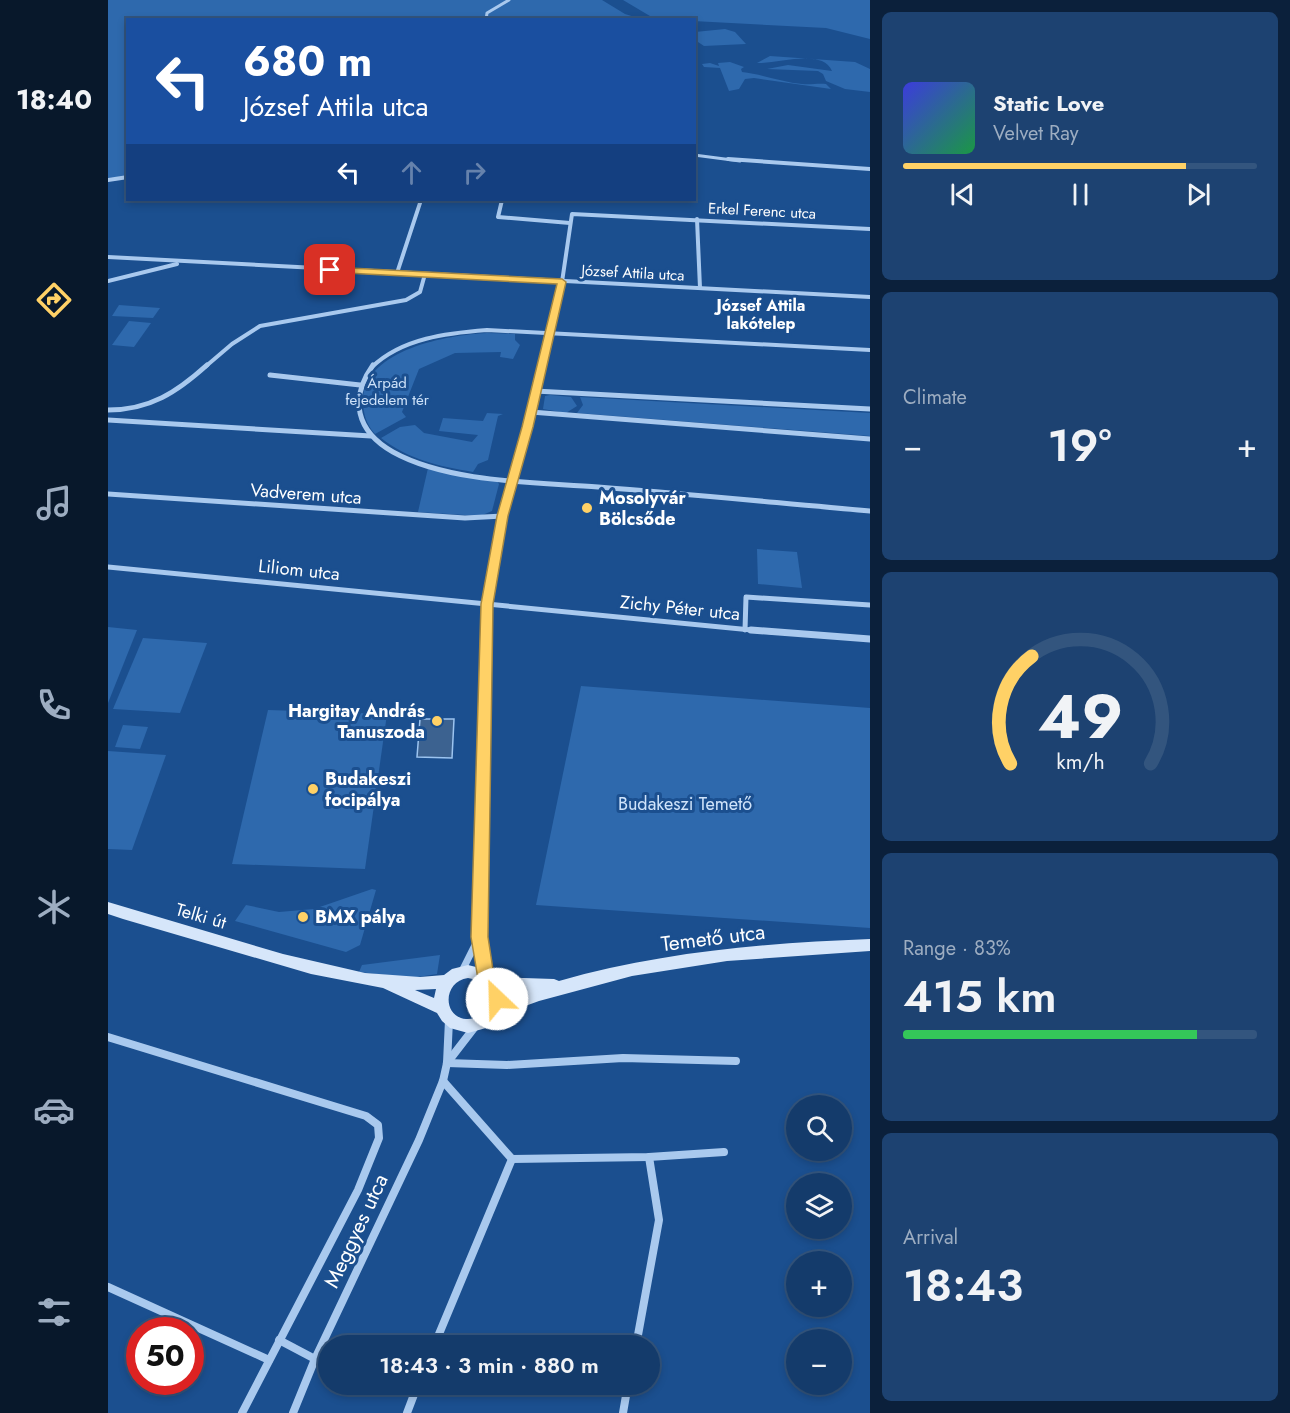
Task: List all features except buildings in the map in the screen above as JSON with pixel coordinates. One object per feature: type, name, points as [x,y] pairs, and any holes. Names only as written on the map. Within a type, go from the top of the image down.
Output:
[{"type":"main road","name":"Telki út","points":[[108,908],[283,960],[379,981]]},
{"type":"main road","name":"Temető utca","points":[[494,1010],[564,987],[685,960],[870,945]]},
{"type":"main road","points":[[475,974],[489,981],[497,999],[494,1010],[477,1024],[462,1025],[379,981],[427,984],[475,974]]},
{"type":"main road","points":[[445,1014],[441,992],[454,978]]},
{"type":"main road","name":"Temető utca","points":[[489,981],[564,987]]},
{"type":"street","points":[[486,18],[487,13],[509,0]]},
{"type":"street","points":[[696,155],[743,161],[870,169]]},
{"type":"street","points":[[108,180],[126,177]]},
{"type":"street","points":[[397,273],[421,201]]},
{"type":"street","name":"Erkel Ferenc utca","points":[[502,201],[498,217],[570,223],[572,214],[870,229]]},
{"type":"street","points":[[697,219],[700,288]]},
{"type":"street","points":[[489,981],[480,937],[487,604],[503,516],[562,282],[570,223]]},
{"type":"street","name":"József Attila utca","points":[[108,257],[870,297]]},
{"type":"street","points":[[108,281],[181,262]]},
{"type":"street","points":[[108,410],[139,408],[154,403],[203,367],[240,335],[260,326],[406,300],[420,292],[425,274]]},
{"type":"street","points":[[870,350],[487,330],[460,332],[420,340],[385,356],[366,375],[360,385],[357,403],[362,420],[371,436],[417,463],[512,480],[870,511]]},
{"type":"street","points":[[270,375],[360,385]]},
{"type":"street","points":[[536,391],[870,409]]},
{"type":"street","points":[[531,412],[870,439]]},
{"type":"street","points":[[108,420],[371,436]]},
{"type":"street","name":"Vadverem utca","points":[[108,494],[465,518],[503,516]]},
{"type":"street","name":"Liliom utca","points":[[108,567],[487,604]]},
{"type":"street","points":[[745,630],[746,597],[870,605]]},
{"type":"street","name":"Zichy Péter utca","points":[[487,604],[745,630],[870,639]]},
{"type":"street","points":[[454,978],[480,937]]},
{"type":"street","name":"Meggyes utca","points":[[293,1413],[315,1359],[419,1140],[443,1082],[447,1064],[445,1014]]},
{"type":"street","name":"Meggyes utca","points":[[447,1064],[477,1024]]},
{"type":"street","points":[[108,1037],[366,1116],[378,1125],[379,1138],[358,1190],[242,1413]]},
{"type":"street","points":[[447,1064],[548,1065],[609,1058],[736,1061]]},
{"type":"street","points":[[443,1082],[512,1159],[650,1157],[724,1152]]},
{"type":"street","points":[[638,1335],[659,1220],[650,1157]]},
{"type":"street","points":[[439,1335],[512,1159]]},
{"type":"street","points":[[108,1287],[269,1360]]},
{"type":"street","points":[[279,1340],[315,1359]]},
{"type":"street","points":[[407,1413],[414,1395]]},
{"type":"street","points":[[623,1413],[626,1395]]},
{"type":"green space","points":[[108,0],[602,0],[625,14],[638,18],[126,18],[126,176],[108,178]]},
{"type":"green space","points":[[623,0],[870,0],[870,39],[826,28],[696,21],[696,18],[653,18]]},
{"type":"green space","points":[[725,29],[735,32],[746,44],[704,46],[696,41],[696,32]]},
{"type":"green space","points":[[770,56],[808,59],[757,63]]},
{"type":"green space","points":[[811,59],[855,62],[870,69],[870,92],[845,89],[826,81],[823,74],[818,71],[767,69],[788,65],[832,71],[827,64]]},
{"type":"green space","points":[[730,62],[744,67],[741,69],[742,72],[794,83],[826,84],[831,89],[754,78],[745,79],[739,89],[729,91],[720,68],[704,67],[702,64],[710,63],[719,66],[718,63]]},
{"type":"green space","points":[[119,305],[160,308],[153,318],[112,316]]},
{"type":"green space","points":[[129,321],[151,323],[134,347],[112,345]]},
{"type":"green space","name":"Árpád fejedelem tér","points":[[487,333],[515,334],[515,340],[520,345],[513,359],[500,357],[501,352],[455,353],[419,369],[402,412],[406,417],[375,434],[366,418],[363,400],[367,383],[378,368],[411,348],[451,337]]},
{"type":"green space","points":[[545,396],[571,397],[577,406],[566,413],[543,409]]},
{"type":"green space","points":[[580,397],[870,413],[870,436],[577,413],[583,405]]},
{"type":"green space","name":"Árpád fejedelem tér","points":[[487,413],[503,414],[498,416],[488,460],[478,464],[473,472],[413,457],[381,438],[400,427],[415,425],[424,433],[472,442],[478,435],[439,431],[443,418],[483,421]]},
{"type":"green space","points":[[428,468],[497,481],[499,484],[492,511],[480,516],[418,512]]},
{"type":"green space","points":[[757,549],[797,552],[802,588],[758,584]]},
{"type":"green space","points":[[108,627],[137,630],[108,703]]},
{"type":"green space","points":[[143,638],[207,643],[180,713],[113,709]]},
{"type":"green space","name":"Budakeszi Temető","points":[[581,686],[870,708],[870,928],[536,905]]},
{"type":"green space","name":"Budakeszi focipálya","points":[[268,710],[387,714],[365,869],[232,864]]},
{"type":"green space","points":[[123,725],[148,727],[140,749],[115,747]]},
{"type":"green space","points":[[108,751],[166,755],[132,850],[108,849]]},
{"type":"green space","name":"BMX pálya","points":[[372,889],[376,890],[360,945],[346,952],[235,921],[246,905],[279,912],[314,909]]},
{"type":"green space","points":[[440,955],[437,974],[411,978],[359,972],[362,965]]},
{"type":"shaded area","points":[[420,719],[454,719],[452,758],[417,757]]},
{"type":"place","name":"Mosolyvár Bölcsőde","points":[[587,508]]},
{"type":"place","name":"Hargitay András Tanuszoda","points":[[437,721]]},
{"type":"place","name":"Budakeszi focipálya","points":[[313,789]]},
{"type":"place","name":"BMX pálya","points":[[303,917]]},
{"type":"district","name":"József Attila lakótelep","points":[[761,314]]},
{"type":"route","points":[[330,270],[562,282],[503,516],[487,604],[480,937],[487,979],[495,990],[497,999]]}]
